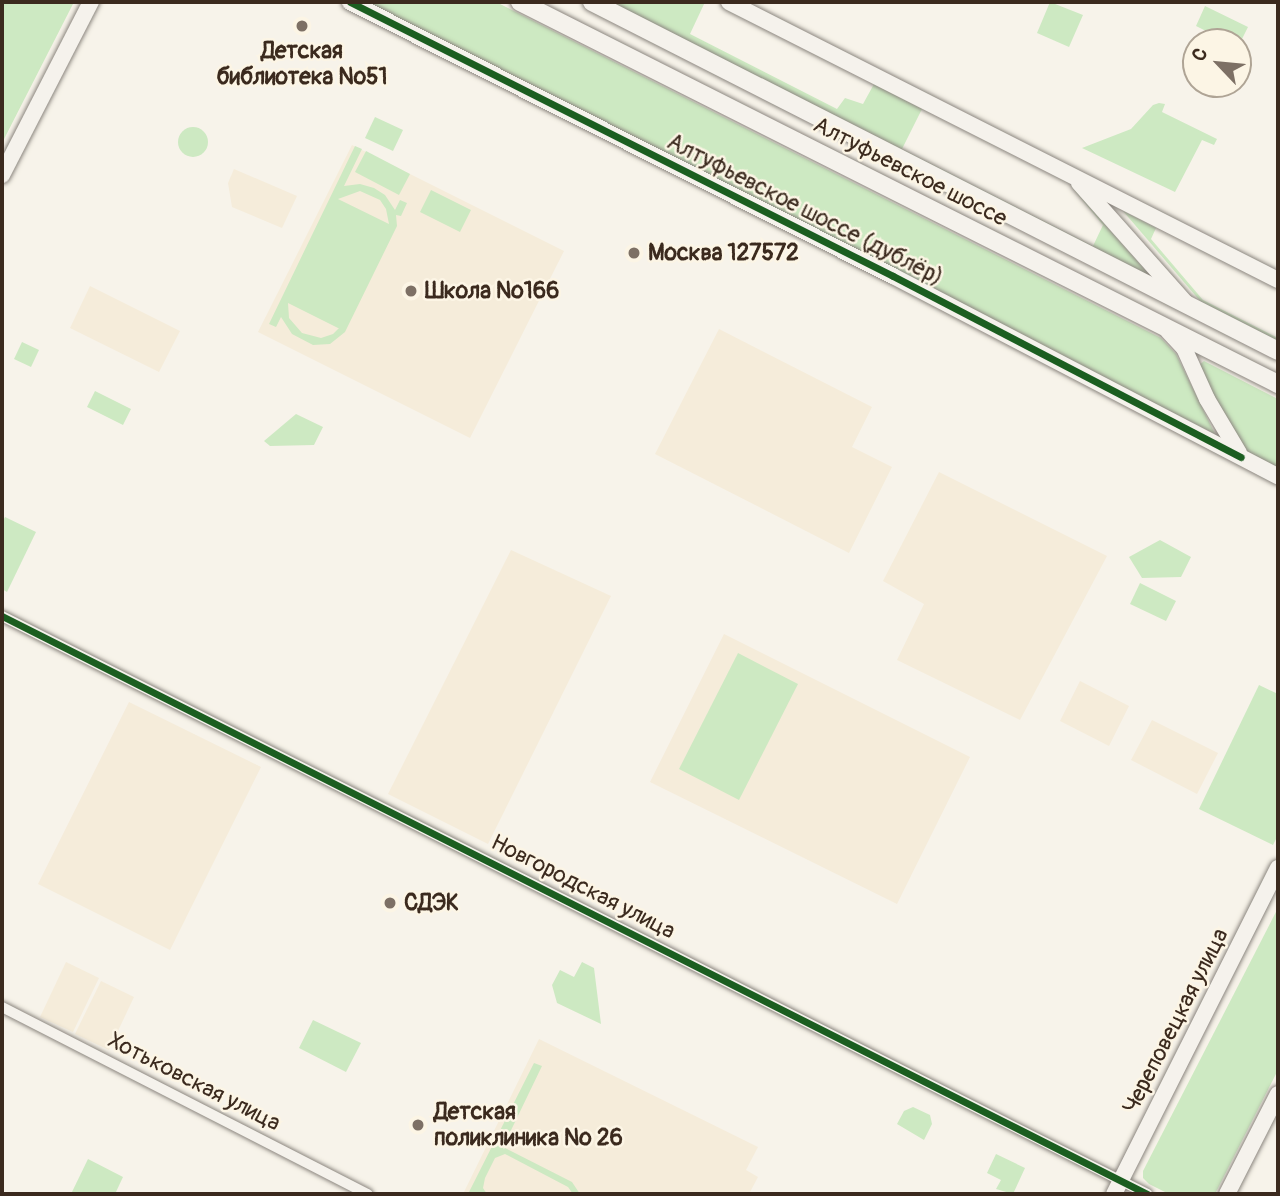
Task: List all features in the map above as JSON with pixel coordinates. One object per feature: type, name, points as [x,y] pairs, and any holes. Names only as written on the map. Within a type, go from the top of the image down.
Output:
[{"type":"main road","name":"Алтуфьевское шоссе","points":[[520,2],[1278,384]]},
{"type":"main road","name":"Алтуфьевское шоссе","points":[[592,2],[1278,351]]},
{"type":"street","points":[[2,175],[91,2]]},
{"type":"street","name":"Алтуфьевское шоссе (дублёр)","points":[[349,2],[893,276],[1278,476]]},
{"type":"street","points":[[729,2],[1278,280]]},
{"type":"street","points":[[1073,176],[1189,306]]},
{"type":"street","points":[[1161,325],[1184,348],[1207,399],[1241,457]]},
{"type":"street","name":"Новгородская улица","points":[[2,616],[1117,1188],[1147,1194]]},
{"type":"street","name":"Череповецкая улица","points":[[1117,1188],[1278,868]]},
{"type":"street","name":"Хотьковская улица","points":[[2,1007],[368,1194]]},
{"type":"street","points":[[1227,1194],[1278,1094]]},
{"type":"shaded area","name":"Школа №166","points":[[352,145],[564,251],[470,438],[258,332]]},
{"type":"shaded area","points":[[234,169],[297,196],[282,228],[232,207],[228,183]]},
{"type":"shaded area","points":[[90,286],[180,331],[159,372],[70,328]]},
{"type":"shaded area","points":[[719,329],[872,407],[852,447],[892,467],[849,553],[655,454]]},
{"type":"shaded area","points":[[939,472],[1107,556],[1020,720],[897,660],[924,604],[883,581]]},
{"type":"shaded area","points":[[511,550],[611,596],[488,844],[388,794]]},
{"type":"shaded area","points":[[724,634],[970,757],[897,904],[650,782]]},
{"type":"shaded area","points":[[1080,681],[1129,706],[1109,746],[1060,721]]},
{"type":"shaded area","points":[[129,702],[261,767],[170,950],[38,884]]},
{"type":"shaded area","points":[[1152,720],[1218,753],[1197,794],[1131,760]]},
{"type":"shaded area","points":[[66,962],[99,978],[73,1032],[40,1017]]},
{"type":"shaded area","points":[[101,981],[134,997],[109,1050],[75,1034]]},
{"type":"shaded area","points":[[539,1039],[758,1147],[746,1170],[758,1177],[749,1194],[463,1194]]},
{"type":"green space","points":[[2,2],[74,2],[2,143]]},
{"type":"green space","points":[[363,2],[496,2],[1161,338],[1176,354],[1215,434]]},
{"type":"green space","points":[[610,2],[705,2],[690,34],[837,109],[845,98],[863,104],[874,84],[922,109],[902,149],[1093,246],[1103,225],[1069,184],[1153,279]]},
{"type":"green space","points":[[1050,2],[1083,15],[1069,47],[1037,33]]},
{"type":"green space","points":[[1205,6],[1248,27],[1200,28],[1196,26]]},
{"type":"green space","points":[[1165,104],[1162,112],[1217,139],[1214,145],[1202,140],[1175,192],[1082,148],[1131,129],[1153,105]]},
{"type":"green space","points":[[375,117],[403,130],[393,151],[365,138]]},
{"type":"green space","points":[[193,127],[204,131],[208,142],[204,153],[193,157],[182,153],[178,142],[182,131]]},
{"type":"green space","points":[[355,146],[362,149],[344,186],[360,184],[374,188],[385,195],[395,210],[400,200],[407,203],[401,216],[396,215],[397,226],[345,332],[330,344],[313,345],[292,334],[281,317],[276,327],[269,324]],"holes":[[[360,191],[380,200],[386,209],[389,224],[338,199]],[[288,303],[338,328],[339,328],[333,334],[321,338],[302,333],[289,318]]]},
{"type":"green space","points":[[366,151],[410,174],[399,195],[355,172]]},
{"type":"green space","points":[[431,190],[471,210],[460,232],[420,212]]},
{"type":"green space","points":[[1123,211],[1156,228],[1151,239],[1203,300],[1278,338],[1278,342],[1201,302]]},
{"type":"green space","points":[[22,342],[39,350],[31,367],[14,359]]},
{"type":"green space","points":[[1204,361],[1278,399],[1278,468],[1245,451],[1198,366]]},
{"type":"green space","points":[[95,391],[131,409],[123,425],[87,407]]},
{"type":"green space","points":[[296,414],[323,427],[314,445],[270,446],[264,441]]},
{"type":"green space","points":[[5,517],[36,532],[7,592],[2,589],[2,523]]},
{"type":"green space","points":[[1160,540],[1191,557],[1181,577],[1142,578],[1129,557]]},
{"type":"green space","points":[[1140,583],[1176,601],[1166,621],[1130,604]]},
{"type":"green space","points":[[738,653],[798,684],[739,800],[679,769]]},
{"type":"green space","points":[[1259,685],[1278,694],[1278,835],[1273,845],[1199,809]]},
{"type":"green space","points":[[1278,908],[1278,1070],[1215,1194],[1169,1194],[1149,1184],[1143,1178],[1143,1171]]},
{"type":"green space","points":[[582,962],[594,968],[601,1024],[557,1003],[552,985],[560,970],[574,977]]},
{"type":"green space","points":[[313,1020],[361,1043],[346,1072],[299,1048]]},
{"type":"green space","points":[[534,1063],[542,1066],[503,1147],[572,1182],[580,1194],[573,1194],[568,1187],[505,1154],[495,1158],[485,1178],[483,1188],[487,1194],[468,1194]]},
{"type":"green space","points":[[913,1107],[930,1115],[932,1124],[924,1140],[897,1124],[904,1111]]},
{"type":"green space","points":[[996,1154],[1025,1168],[1013,1194],[996,1189],[1001,1180],[987,1173]]},
{"type":"green space","points":[[88,1159],[123,1177],[115,1194],[71,1194]]},
{"type":"cycle path","points":[[350,2],[893,276],[1241,457]]},
{"type":"cycle path","points":[[2,616],[1147,1194]]},
{"type":"place","name":"Детская библиотека №51","points":[[302,26]]},
{"type":"place","name":"Москва 127572","points":[[634,253]]},
{"type":"place","name":"Школа №166","points":[[411,291]]},
{"type":"place","name":"СДЭК","points":[[390,903]]},
{"type":"place","name":"Детская поликлиника № 26","points":[[418,1125]]}]
